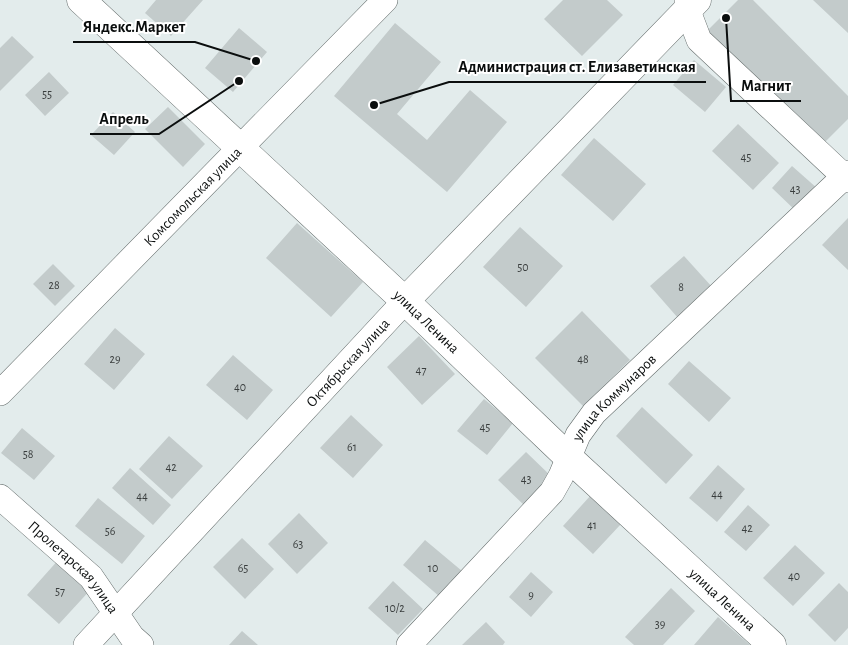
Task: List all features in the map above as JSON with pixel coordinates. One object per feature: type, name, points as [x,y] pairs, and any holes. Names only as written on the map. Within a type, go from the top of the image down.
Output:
[{"type":"street","name":"улица Ленина","points":[[81,0],[772,645]]},
{"type":"street","name":"Комсомольская улица","points":[[0,393],[385,0]]},
{"type":"street","points":[[691,4],[699,40],[847,177]]},
{"type":"street","name":"Октябрьская улица","points":[[86,645],[405,301],[691,4]]},
{"type":"street","name":"улица Коммунаров","points":[[409,645],[552,492],[561,476],[578,435],[594,413],[847,177]]},
{"type":"street","name":"Пролетарская улица","points":[[0,497],[91,577],[132,637],[141,645]]},
{"type":"building","points":[[156,0],[203,0],[171,36],[145,13]]},
{"type":"building","points":[[563,0],[607,0],[623,15],[582,56],[544,19]]},
{"type":"building","points":[[738,0],[753,0],[848,96],[848,119],[821,146],[707,31]]},
{"type":"building","points":[[813,0],[848,0],[848,33]]},
{"type":"building","points":[[395,23],[441,62],[397,114],[427,140],[470,90],[507,122],[447,192],[334,96]]},
{"type":"building","points":[[239,28],[267,52],[233,92],[205,68]]},
{"type":"building","points":[[12,36],[34,57],[0,91],[0,48]]},
{"type":"building","points":[[694,60],[726,87],[705,112],[673,85]]},
{"type":"building","points":[[49,72],[69,93],[45,116],[25,95]]},
{"type":"building","points":[[168,107],[205,144],[183,167],[145,129]]},
{"type":"building","points":[[113,112],[135,132],[114,155],[91,135]]},
{"type":"building","points":[[738,124],[779,163],[753,190],[712,151]]},
{"type":"building","points":[[594,138],[646,184],[613,221],[561,175]]},
{"type":"building","points":[[792,166],[818,189],[797,212],[772,188]]},
{"type":"building","points":[[848,218],[848,270],[822,245]]},
{"type":"building","points":[[297,223],[363,282],[331,317],[266,258]]},
{"type":"building","points":[[520,227],[563,266],[526,307],[483,267]]},
{"type":"building","points":[[684,256],[713,288],[678,318],[650,286]]},
{"type":"building","points":[[53,264],[75,286],[55,306],[33,284]]},
{"type":"building","points":[[582,311],[630,360],[583,406],[535,358]]},
{"type":"building","points":[[115,328],[145,354],[114,390],[84,364]]},
{"type":"building","points":[[419,336],[455,374],[422,405],[387,367]]},
{"type":"building","points":[[233,355],[273,390],[247,420],[206,385]]},
{"type":"building","points":[[689,361],[731,398],[709,422],[668,384]]},
{"type":"building","points":[[484,399],[513,423],[487,455],[457,431]]},
{"type":"building","points":[[642,407],[693,455],[666,484],[616,436]]},
{"type":"building","points":[[351,415],[383,445],[353,478],[320,448]]},
{"type":"building","points":[[22,428],[55,456],[34,480],[1,453]]},
{"type":"building","points":[[169,436],[203,466],[172,499],[139,469]]},
{"type":"building","points":[[526,452],[553,478],[525,506],[498,480]]},
{"type":"building","points":[[718,465],[745,489],[717,522],[689,498]]},
{"type":"building","points":[[130,468],[171,505],[153,525],[112,488]]},
{"type":"building","points":[[591,495],[621,524],[593,554],[563,526]]},
{"type":"building","points":[[98,498],[145,536],[122,564],[75,526]]},
{"type":"building","points":[[748,505],[770,525],[746,551],[724,532]]},
{"type":"building","points":[[299,513],[328,543],[297,574],[268,544]]},
{"type":"building","points":[[242,538],[274,569],[245,599],[213,567]]},
{"type":"building","points":[[425,540],[462,571],[440,597],[403,565]]},
{"type":"building","points":[[795,545],[825,573],[793,606],[763,578]]},
{"type":"building","points":[[60,558],[93,587],[59,624],[27,595]]},
{"type":"building","points":[[531,572],[553,592],[531,617],[509,597]]},
{"type":"building","points":[[393,581],[423,609],[398,635],[368,608]]},
{"type":"building","points":[[839,583],[848,592],[848,628],[835,642],[808,615]]},
{"type":"building","points":[[671,588],[695,611],[663,645],[634,645],[625,637]]},
{"type":"building","points":[[718,617],[750,645],[694,645]]},
{"type":"building","points":[[486,622],[505,642],[503,645],[462,645]]},
{"type":"building","points":[[242,631],[258,645],[229,645]]},
{"type":"place","name":"Магнит","points":[[726,18]]},
{"type":"place","name":"Яндекс.Маркет","points":[[256,61]]},
{"type":"place","name":"Апрель","points":[[239,81]]},
{"type":"place","name":"Администрация ст. Елизаветинская","points":[[374,105]]}]
